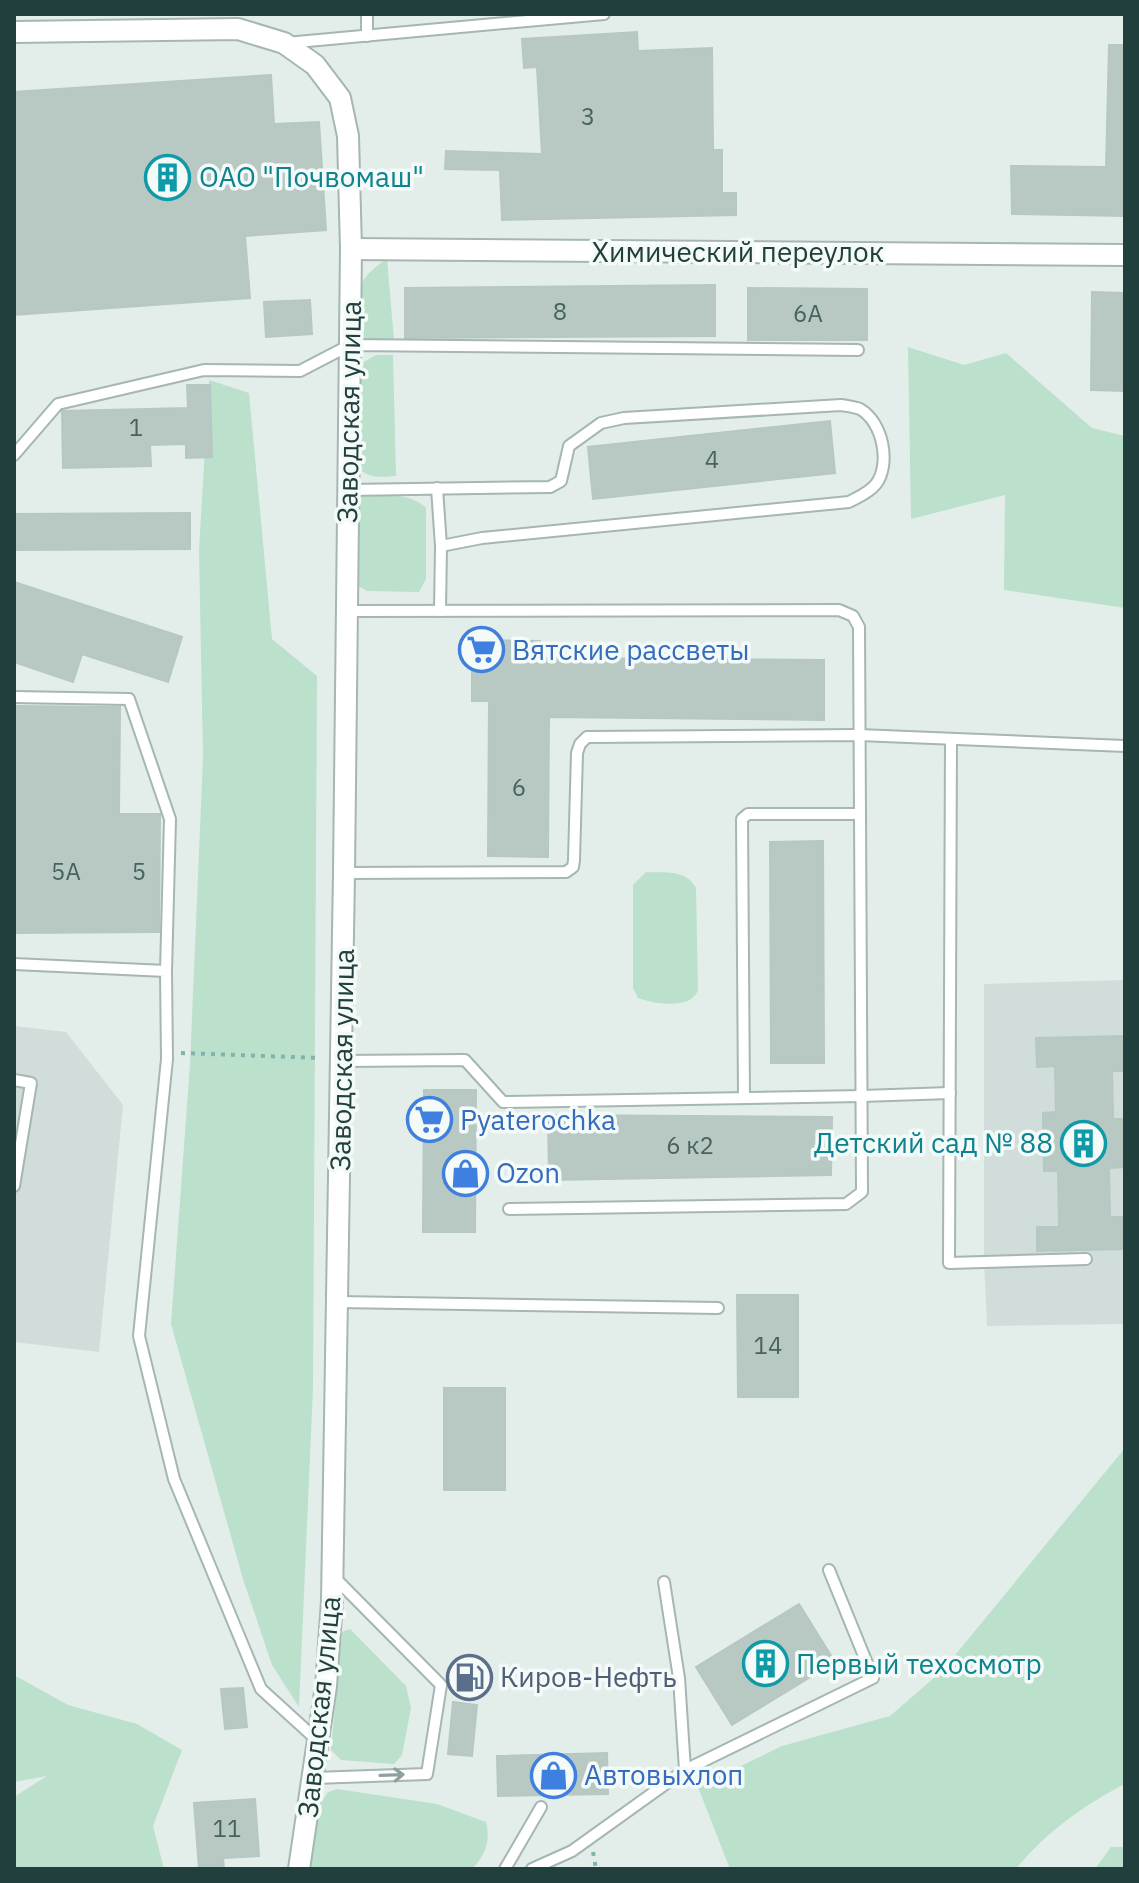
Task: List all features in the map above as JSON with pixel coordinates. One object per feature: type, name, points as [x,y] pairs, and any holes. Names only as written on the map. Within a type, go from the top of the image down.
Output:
[{"type":"street","name":"Заводская улица","points":[[14,32],[199,22],[238,29],[284,43],[315,65],[340,98],[348,136],[351,249],[344,873],[334,1060],[338,1302],[333,1575],[326,1686],[299,1869]]},
{"type":"street","name":"Химический переулок","points":[[351,249],[1125,255]]},
{"type":"lane","points":[[367,14],[367,36]]},
{"type":"lane","points":[[284,43],[604,14]]},
{"type":"lane","points":[[14,455],[58,404],[204,370],[300,371],[350,345],[858,350]]},
{"type":"lane","points":[[348,490],[550,487],[561,481],[569,446],[601,423],[624,418],[841,405],[859,409],[874,421],[881,439],[883,471],[872,488],[849,502],[482,538],[441,546]]},
{"type":"lane","points":[[437,488],[441,546],[440,611]]},
{"type":"lane","points":[[347,611],[839,610],[853,616],[859,627],[862,1192],[846,1204],[509,1209]]},
{"type":"lane","points":[[14,697],[129,699],[170,819],[167,1053],[139,1336],[174,1479],[261,1689],[319,1742]]},
{"type":"lane","points":[[344,873],[566,872],[573,867],[574,860],[577,753],[587,737],[859,735],[1125,746]]},
{"type":"lane","points":[[951,739],[949,1263],[1086,1259]]},
{"type":"lane","points":[[744,1097],[742,819],[748,814],[860,814]]},
{"type":"lane","points":[[14,964],[166,971]]},
{"type":"lane","points":[[334,1060],[465,1060],[503,1102],[950,1093]]},
{"type":"lane","points":[[14,1080],[31,1083],[14,1186]]},
{"type":"lane","points":[[338,1302],[718,1308]]},
{"type":"lane","points":[[532,1869],[572,1851],[685,1770],[873,1678],[829,1570]]},
{"type":"lane","points":[[314,1778],[427,1774],[441,1685],[333,1575]]},
{"type":"lane","points":[[664,1582],[679,1678],[685,1770]]},
{"type":"lane","points":[[505,1869],[541,1807]]},
{"type":"path","points":[[167,1053],[334,1060]]},
{"type":"shaded area","points":[[1125,980],[1125,1324],[987,1326],[984,1260],[984,984]]},
{"type":"shaded area","points":[[14,1026],[66,1032],[123,1105],[99,1352],[14,1342]]},
{"type":"green space","points":[[387,259],[394,340],[357,340],[357,303],[361,285],[366,276]]},
{"type":"green space","points":[[908,347],[964,365],[1006,353],[1092,428],[1125,436],[1125,608],[1004,590],[1005,495],[911,519]]},
{"type":"green space","points":[[376,355],[393,355],[396,476],[371,476],[358,468],[357,366]]},
{"type":"green space","points":[[209,380],[249,393],[272,639],[317,676],[313,1388],[299,1707],[272,1665],[243,1579],[171,1324],[190,1064],[203,758],[199,550]]},
{"type":"green space","points":[[364,495],[405,497],[426,508],[426,579],[419,592],[367,591],[356,585],[355,504]]},
{"type":"green space","points":[[646,872],[681,875],[696,888],[698,990],[688,1001],[671,1004],[645,1000],[638,998],[633,988],[633,885]]},
{"type":"green space","points":[[1125,1448],[1125,1784],[1066,1820],[1016,1869],[730,1869],[698,1787],[782,1746],[890,1716],[942,1671]]},
{"type":"green space","points":[[350,1629],[406,1686],[411,1708],[402,1755],[394,1764],[341,1760],[331,1750],[342,1632]]},
{"type":"green space","points":[[14,1675],[68,1705],[137,1724],[182,1750],[153,1826],[164,1869],[14,1869],[14,1797],[47,1776],[14,1782]]},
{"type":"green space","points":[[337,1789],[437,1804],[486,1822],[488,1835],[483,1853],[472,1869],[310,1869],[319,1806],[328,1792]]},
{"type":"green space","points":[[1111,1847],[1125,1847],[1125,1869],[1095,1869]]},
{"type":"building","points":[[637,32],[638,51],[712,48],[713,150],[722,150],[722,193],[736,193],[736,215],[502,220],[500,170],[445,169],[446,151],[542,154],[537,67],[524,68],[522,39]]},
{"type":"building","points":[[1109,45],[1125,45],[1125,216],[1012,214],[1011,166],[1106,167]]},
{"type":"building","name":"ОАО \"Почвомаш\"","points":[[271,75],[274,124],[319,122],[326,230],[245,236],[250,298],[14,315],[14,92]]},
{"type":"building","points":[[715,285],[715,336],[405,338],[405,288]]},
{"type":"building","points":[[748,288],[867,289],[867,340],[748,340]]},
{"type":"building","points":[[1092,292],[1125,293],[1125,391],[1091,390]]},
{"type":"building","points":[[310,300],[312,334],[266,337],[264,302]]},
{"type":"building","points":[[187,385],[210,385],[212,457],[186,458],[186,444],[150,445],[151,466],[63,468],[62,411],[188,408]]},
{"type":"building","points":[[830,421],[835,473],[593,499],[588,447]]},
{"type":"building","points":[[190,513],[190,549],[14,550],[14,514]]},
{"type":"building","points":[[14,582],[182,637],[168,682],[82,654],[73,682],[14,662]]},
{"type":"building","points":[[472,640],[540,641],[540,658],[824,660],[824,720],[549,717],[548,857],[488,856],[489,701],[472,701]]},
{"type":"building","points":[[14,706],[120,707],[119,814],[160,814],[159,932],[14,933]]},
{"type":"building","points":[[823,841],[824,1063],[771,1063],[770,842]]},
{"type":"building","name":"Детский сад № 88","points":[[1125,1036],[1125,1071],[1112,1071],[1113,1119],[1125,1119],[1125,1167],[1109,1168],[1110,1217],[1125,1217],[1125,1249],[1037,1251],[1037,1227],[1059,1227],[1058,1171],[1044,1171],[1043,1113],[1056,1112],[1055,1066],[1037,1067],[1036,1038]]},
{"type":"building","points":[[424,1090],[476,1090],[475,1232],[423,1232]]},
{"type":"building","points":[[548,1115],[832,1117],[831,1175],[549,1180]]},
{"type":"building","points":[[737,1295],[798,1295],[798,1397],[738,1397]]},
{"type":"building","points":[[444,1388],[505,1388],[505,1490],[444,1490]]},
{"type":"building","name":"Первый техосмотр","points":[[799,1604],[835,1662],[732,1725],[696,1667]]},
{"type":"building","points":[[243,1688],[247,1727],[225,1729],[221,1689]]},
{"type":"building","points":[[453,1702],[477,1705],[472,1756],[448,1754]]},
{"type":"building","name":"Автовыхлоп","points":[[607,1753],[608,1794],[498,1796],[497,1756]]},
{"type":"building","points":[[255,1799],[259,1856],[223,1858],[224,1869],[199,1869],[194,1803]]},
{"type":"place","name":"ОАО \"Почвомаш\"","points":[[168,177]]},
{"type":"place","name":"Вятские рассветы","points":[[481,650]]},
{"type":"place","name":"Pyaterochka","points":[[429,1120]]},
{"type":"place","name":"Детский сад № 88","points":[[1084,1143]]},
{"type":"place","name":"Ozon","points":[[465,1173]]},
{"type":"place","name":"Первый техосмотр","points":[[765,1664]]},
{"type":"place","name":"Киров-Нефть","points":[[469,1677]]},
{"type":"place","name":"Автовыхлоп","points":[[553,1775]]}]
